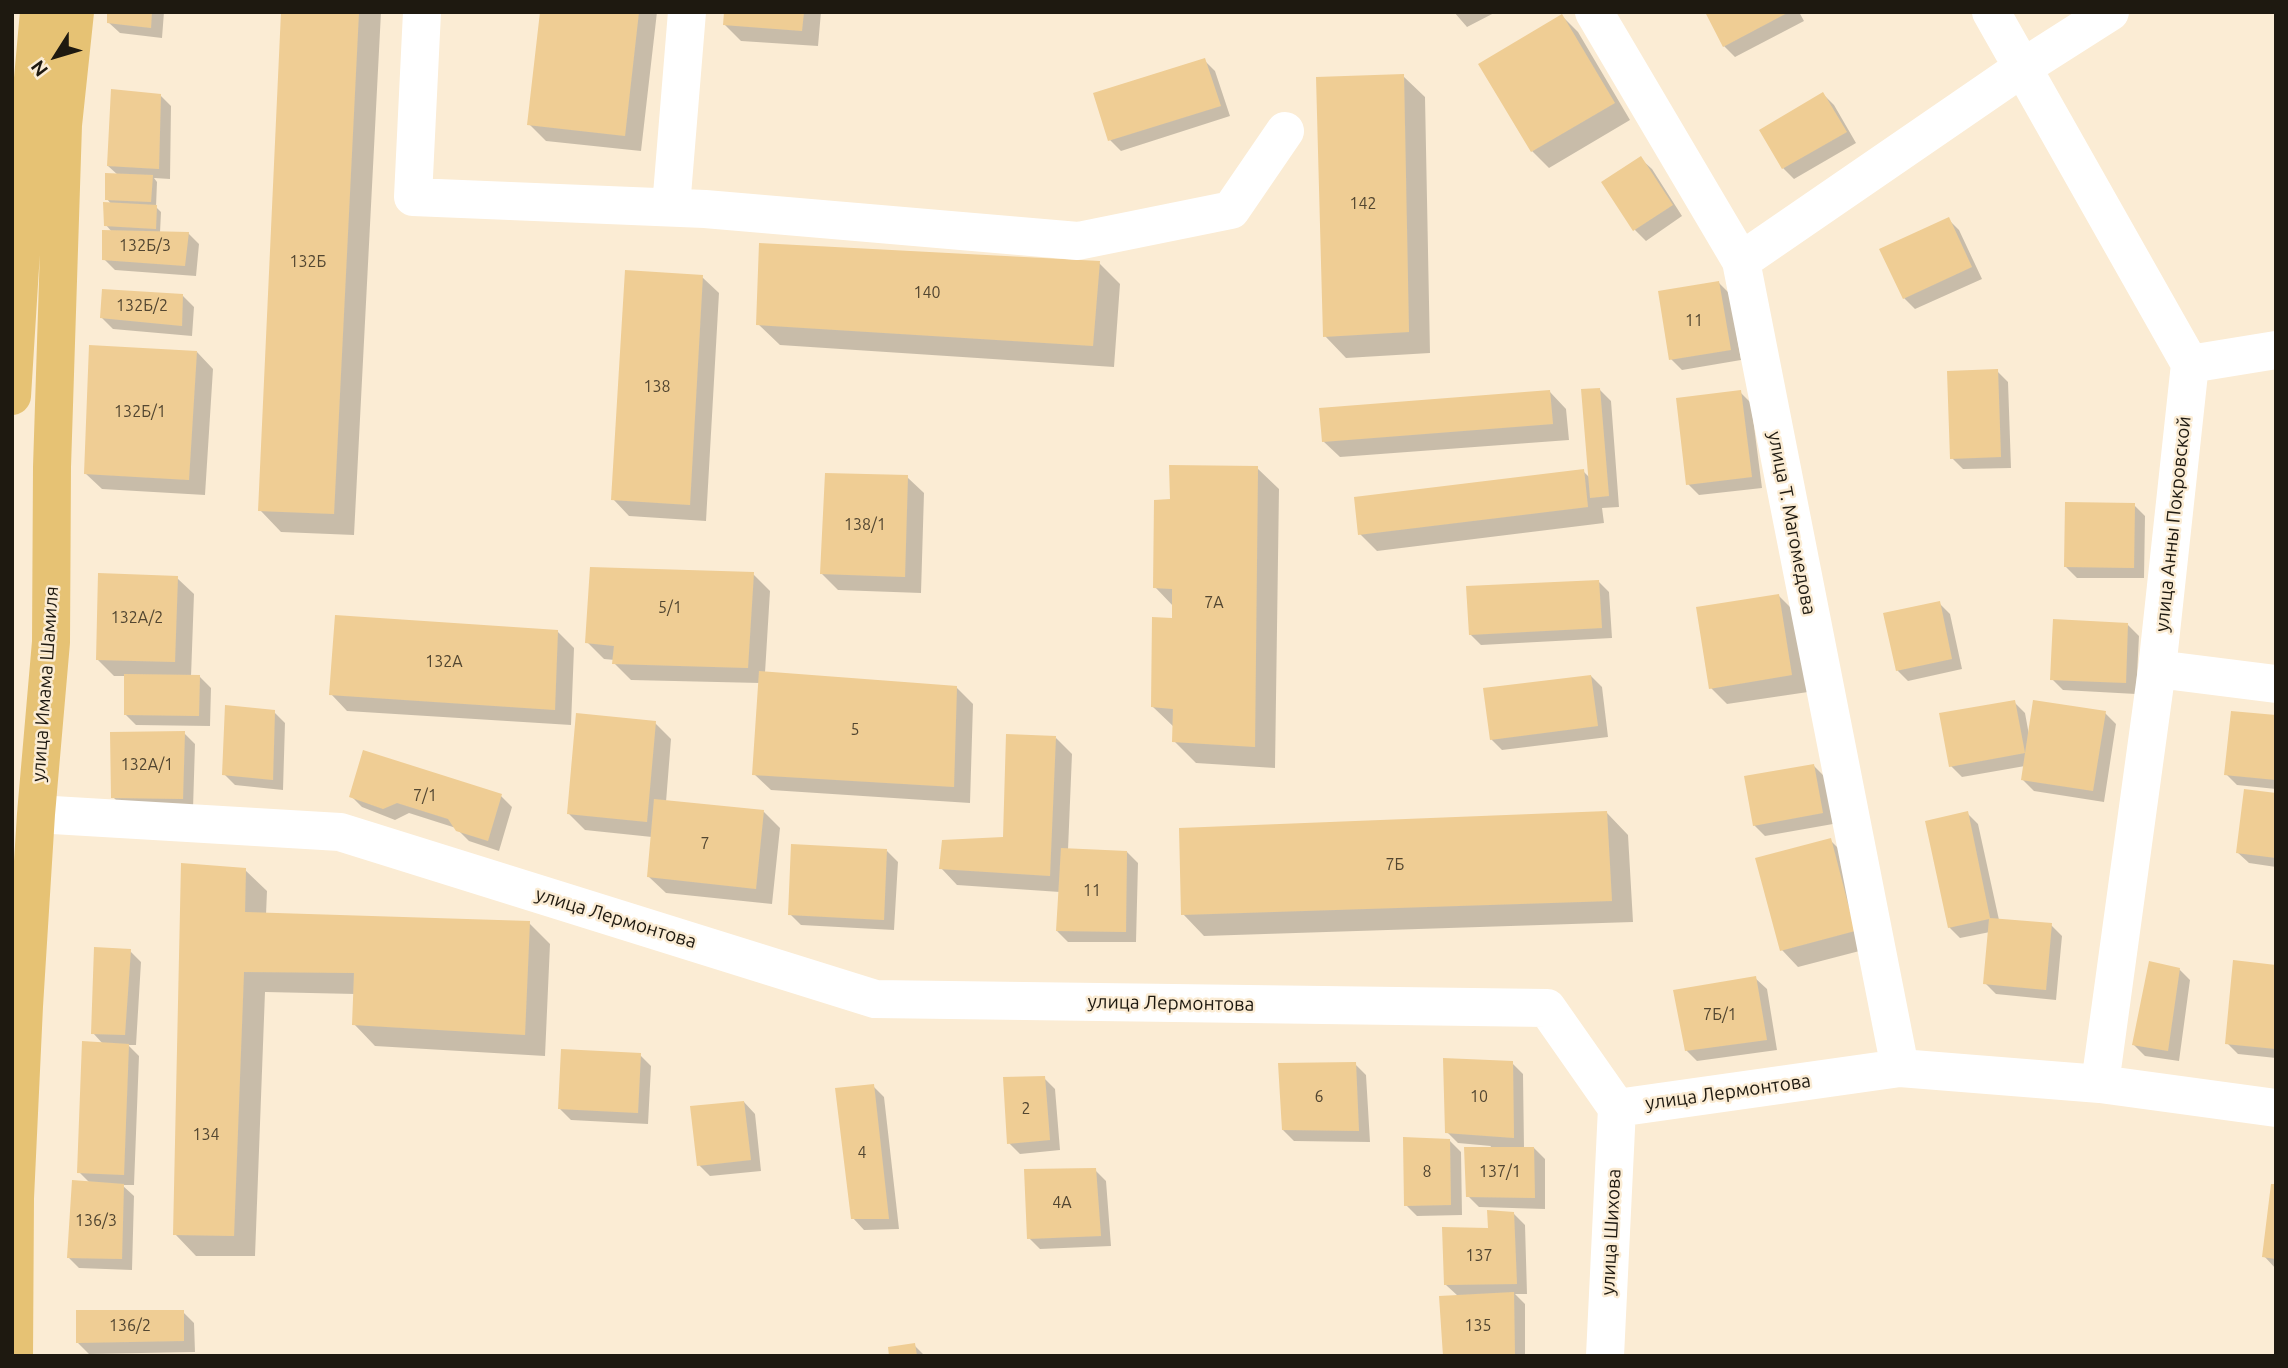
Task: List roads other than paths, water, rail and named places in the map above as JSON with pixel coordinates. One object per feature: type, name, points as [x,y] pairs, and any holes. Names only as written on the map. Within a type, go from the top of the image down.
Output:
[{"type":"main road","points":[[12,396],[29,123],[39,12]]},
{"type":"main road","name":"улица Имама Шамиля","points":[[14,1356],[16,1184],[36,814],[51,642],[52,467],[63,139],[75,12]]},
{"type":"street","points":[[422,12],[413,197],[671,207],[1078,241],[1231,210],[1285,131]]},
{"type":"street","points":[[671,207],[687,12]]},
{"type":"street","name":"улица Т. Магомедова","points":[[1594,12],[1741,261],[1900,1068]]},
{"type":"street","points":[[1991,12],[2190,364],[2276,350]]},
{"type":"street","points":[[1741,261],[2022,68],[2110,12]]},
{"type":"street","name":"улица Анны Покровской","points":[[2100,1084],[2157,669],[2190,364]]},
{"type":"street","points":[[2157,669],[2276,684]]},
{"type":"street","name":"улица Лермонтова","points":[[36,814],[340,832],[875,999],[1546,1008],[1618,1108],[1900,1068],[2100,1084],[2276,1108]]},
{"type":"street","name":"улица Шихова","points":[[1605,1356],[1618,1108]]}]
